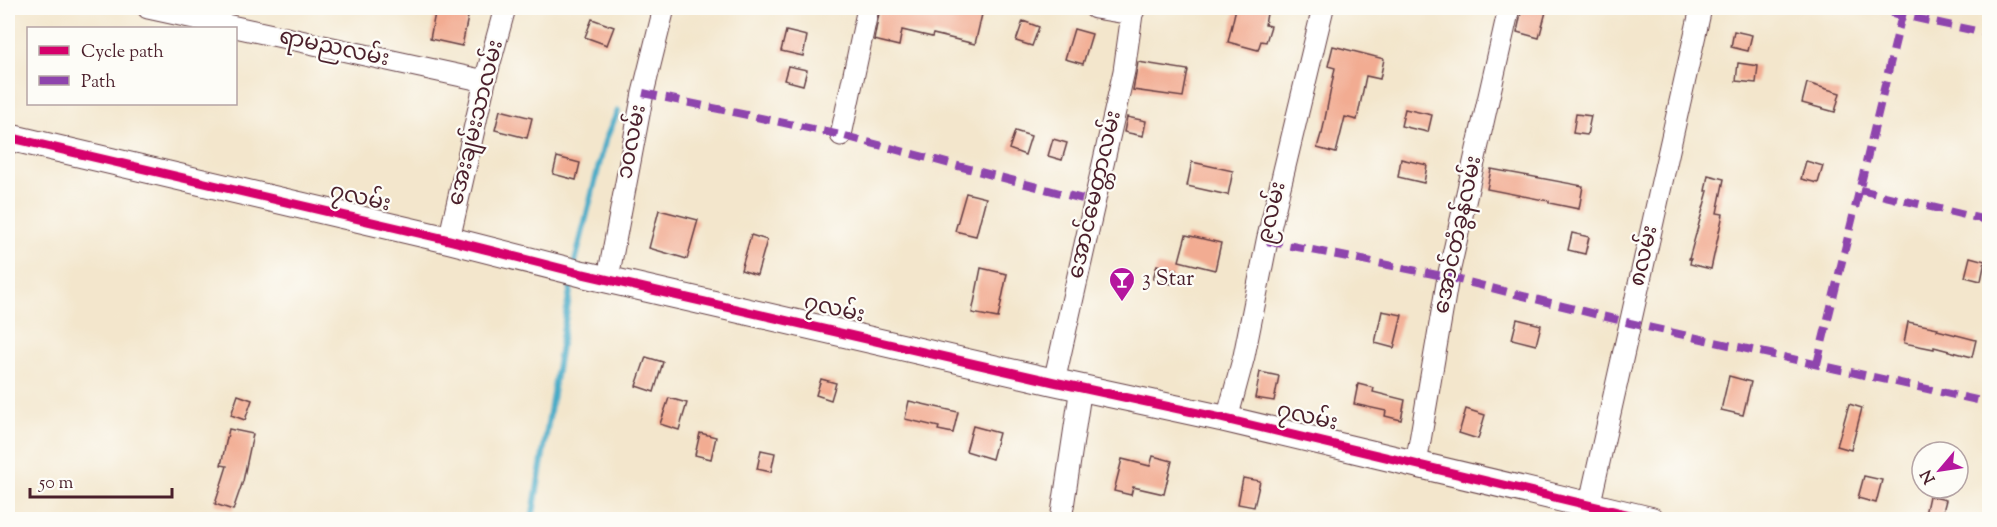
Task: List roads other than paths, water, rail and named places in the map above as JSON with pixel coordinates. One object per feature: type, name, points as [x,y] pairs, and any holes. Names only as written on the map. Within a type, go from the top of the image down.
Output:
[{"type":"street","name":"ရာမညလမ်း","points":[[148,8],[236,27]]},
{"type":"street","name":"အေးချမ်းသာလမ်း","points":[[449,240],[486,81],[506,8]]},
{"type":"street","name":"၁၀လမ်း","points":[[595,276],[664,8]]},
{"type":"street","points":[[842,135],[868,8]]},
{"type":"street","points":[[1095,8],[1133,11]]},
{"type":"street","name":"၉လမ်း","points":[[1227,419],[1244,356],[1266,241],[1323,8]]},
{"type":"street","name":"အောင်တံခွန်လမ်း","points":[[1416,464],[1448,277],[1509,8]]},
{"type":"street","name":"၈လမ်း","points":[[1588,512],[1701,8]]},
{"type":"street","name":"အောင်မေတ္တာလမ်း","points":[[1053,381],[1124,71],[1133,11]]},
{"type":"street","name":"ရာမညလမ်း","points":[[237,27],[486,81]]},
{"type":"street","name":"၇လမ်း","points":[[8,137],[595,276],[1227,419],[1416,464],[1588,512],[1651,519]]},
{"type":"street","points":[[1061,519],[1081,387]]},
{"type":"waterway","points":[[574,266],[605,141],[618,111]]},
{"type":"waterway","points":[[532,520],[572,279]]},
{"type":"place","name":"3 Star","points":[[1122,303]]}]
